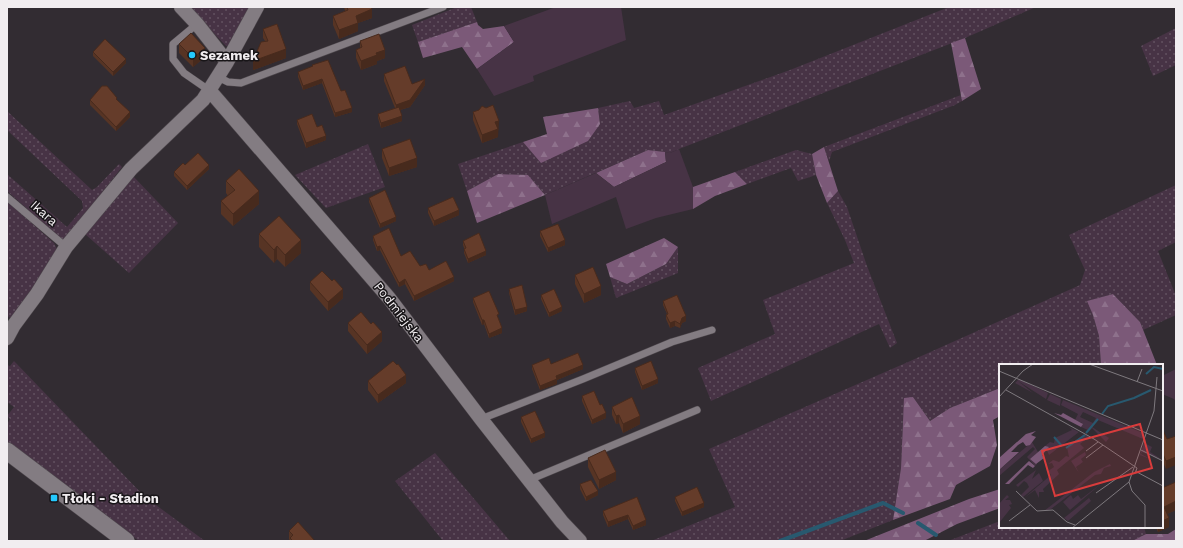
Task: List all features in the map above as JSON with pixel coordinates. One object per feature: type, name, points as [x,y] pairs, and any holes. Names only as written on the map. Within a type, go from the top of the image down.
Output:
[{"type":"street","points":[[181,7],[198,24],[227,62]]},
{"type":"street","points":[[7,338],[14,325],[37,294],[66,247],[131,169],[203,100],[210,91],[257,7]]},
{"type":"street","name":"Podmiejska","points":[[210,91],[389,298],[481,419],[562,522],[580,541]]},
{"type":"street","points":[[7,451],[126,541]]},
{"type":"lane","points":[[218,77],[228,82],[241,83],[443,7]]},
{"type":"lane","points":[[198,24],[173,44],[173,58],[184,73],[210,91]]},
{"type":"lane","name":"Ikara","points":[[7,197],[66,247]]},
{"type":"lane","points":[[481,419],[672,342],[712,330]]},
{"type":"lane","points":[[529,480],[697,410]]},
{"type":"shaded area","points":[[189,7],[252,7],[231,47],[226,46]]},
{"type":"shaded area","points":[[457,7],[471,7],[477,22],[418,42],[412,25]]},
{"type":"shaded area","points":[[556,7],[621,7],[626,40],[533,76],[534,81],[494,96],[477,69],[514,42],[504,26]]},
{"type":"shaded area","points":[[949,7],[1036,7],[965,38],[670,153],[648,150],[545,195],[528,175],[498,174],[467,191],[458,164],[523,142],[541,162],[600,124],[598,108],[630,101],[634,108],[659,101],[664,115],[790,70]]},
{"type":"shaded area","points":[[1176,28],[1176,65],[1153,76],[1141,46]]},
{"type":"shaded area","points":[[961,95],[962,101],[955,105],[832,152],[829,161],[824,147]]},
{"type":"shaded area","points":[[7,111],[92,190],[97,187],[119,164],[122,167],[65,240],[61,239],[7,191],[7,174],[67,227],[83,208],[82,201],[7,130]]},
{"type":"shaded area","points":[[368,144],[385,187],[326,208],[295,175]]},
{"type":"shaded area","points":[[679,149],[693,187],[693,209],[656,218],[626,229],[616,197],[552,224],[545,195],[596,173],[614,187],[666,162],[665,152],[670,153]]},
{"type":"shaded area","points":[[796,150],[812,154],[816,175],[798,181],[791,168],[747,184],[735,172]]},
{"type":"shaded area","points":[[132,175],[178,223],[129,273],[85,234]]},
{"type":"shaded area","points":[[1176,185],[1176,242],[1158,251],[1176,296],[1176,315],[1143,330],[1140,322],[1113,294],[1088,301],[1099,336],[1101,364],[999,364],[999,388],[950,408],[930,421],[913,397],[903,416],[901,468],[893,520],[840,541],[651,541],[735,507],[709,449],[1080,285],[1085,270],[1069,235]]},
{"type":"shaded area","points":[[838,191],[847,207],[867,266],[897,343],[890,348],[879,324],[711,401],[698,368],[775,334],[763,300],[854,263],[845,240],[827,203]]},
{"type":"shaded area","points":[[7,201],[54,243],[57,249],[56,254],[13,318],[10,318],[7,315]]},
{"type":"shaded area","points":[[678,247],[678,273],[616,298],[610,277],[627,284],[666,264]]},
{"type":"shaded area","points":[[14,361],[145,497],[205,541],[139,541],[7,444],[7,424],[10,419],[7,416],[14,407],[7,402],[7,365],[10,366]]},
{"type":"shaded area","points":[[1176,369],[1176,402],[1174,399],[1163,394],[1163,376]]},
{"type":"shaded area","points":[[435,453],[510,541],[443,541],[395,481]]},
{"type":"shaded area","points":[[999,521],[999,528],[1144,528],[1146,534],[1132,541],[948,541]]},
{"type":"green space","points":[[477,22],[483,29],[504,26],[514,42],[477,69],[462,47],[423,58],[418,42]]},
{"type":"green space","points":[[965,38],[981,89],[962,101],[951,43]]},
{"type":"green space","points":[[598,108],[600,124],[588,141],[541,163],[523,142],[547,134],[543,117]]},
{"type":"green space","points":[[824,147],[838,191],[827,203],[816,175],[812,154]]},
{"type":"green space","points":[[648,150],[665,152],[666,162],[614,187],[596,173]]},
{"type":"green space","points":[[735,172],[747,184],[715,196],[693,209],[693,187]]},
{"type":"green space","points":[[498,174],[528,175],[545,195],[477,223],[467,191]]},
{"type":"green space","points":[[664,238],[678,247],[666,264],[627,284],[610,277],[606,264]]},
{"type":"green space","points":[[1113,294],[1140,322],[1157,364],[1101,364],[1099,336],[1087,301]]},
{"type":"green space","points":[[999,388],[999,417],[993,420],[997,445],[990,466],[956,485],[950,499],[893,520],[901,468],[904,398],[913,397],[930,421],[950,408]]},
{"type":"green space","points":[[999,489],[999,508],[957,524],[924,541],[864,541],[969,499]]},
{"type":"green space","points":[[1176,529],[1176,541],[1132,541],[1146,534],[1168,534]]},
{"type":"building","points":[[347,7],[371,7],[372,9],[356,16],[358,23],[339,30],[333,16],[348,10]]},
{"type":"building","points":[[277,24],[286,49],[253,61],[261,42],[268,41],[263,29]]},
{"type":"building","points":[[191,33],[205,48],[193,58],[179,44]]},
{"type":"building","points":[[379,34],[385,50],[376,53],[377,55],[361,61],[356,50],[362,47],[360,41]]},
{"type":"building","points":[[105,39],[126,59],[113,72],[93,52]]},
{"type":"building","points":[[328,60],[341,91],[345,90],[352,108],[335,113],[322,79],[303,86],[298,72],[313,66],[312,65]]},
{"type":"building","points":[[405,66],[412,84],[425,79],[410,100],[396,105],[384,74]]},
{"type":"building","points":[[102,86],[107,86],[117,98],[116,99],[130,112],[116,127],[90,100]]},
{"type":"building","points":[[493,105],[499,121],[495,122],[498,129],[482,135],[473,112],[479,110],[482,106],[486,108]]},
{"type":"building","points":[[399,107],[402,116],[381,123],[378,114]]},
{"type":"building","points":[[312,114],[317,127],[322,125],[326,136],[306,143],[297,120]]},
{"type":"building","points":[[410,139],[417,158],[389,168],[382,149]]},
{"type":"building","points":[[198,153],[209,165],[187,186],[174,172],[183,163],[185,165]]},
{"type":"building","points":[[239,169],[259,191],[233,214],[221,201],[235,190],[226,181]]},
{"type":"building","points":[[385,190],[396,217],[380,224],[369,198]]},
{"type":"building","points":[[453,197],[459,210],[434,221],[428,208]]},
{"type":"building","points":[[279,216],[301,240],[285,255],[277,246],[274,250],[259,234]]},
{"type":"building","points":[[558,224],[565,240],[548,248],[540,231]]},
{"type":"building","points":[[389,228],[401,256],[410,251],[420,266],[426,264],[429,270],[446,261],[454,277],[414,296],[405,279],[399,283],[380,246],[377,247],[373,236]]},
{"type":"building","points":[[479,233],[486,251],[468,259],[463,241]]},
{"type":"building","points":[[593,267],[601,286],[584,294],[575,275]]},
{"type":"building","points":[[322,271],[332,281],[334,279],[343,289],[328,302],[310,282]]},
{"type":"building","points":[[522,285],[527,307],[515,310],[509,289]]},
{"type":"building","points":[[554,289],[562,307],[549,313],[541,295]]},
{"type":"building","points":[[489,291],[499,314],[497,315],[502,328],[489,334],[473,298]]},
{"type":"building","points":[[677,295],[686,316],[682,318],[680,324],[675,321],[670,323],[666,315],[668,314],[663,301]]},
{"type":"building","points":[[361,312],[371,324],[373,322],[382,332],[367,345],[348,323]]},
{"type":"building","points":[[578,353],[583,365],[556,376],[557,379],[540,386],[532,365],[549,358],[551,364]]},
{"type":"building","points":[[393,361],[397,365],[398,364],[406,375],[378,395],[368,381]]},
{"type":"building","points":[[651,361],[658,379],[642,386],[635,368]]},
{"type":"building","points":[[594,391],[600,405],[602,404],[606,413],[592,420],[582,396]]},
{"type":"building","points":[[632,397],[640,416],[623,424],[619,415],[616,416],[612,407]]},
{"type":"building","points":[[535,411],[545,433],[531,439],[521,417]]},
{"type":"building","points":[[1163,430],[1167,439],[1176,436],[1176,457],[1166,461],[1163,454]]},
{"type":"building","points":[[605,450],[616,472],[599,480],[588,458]]},
{"type":"building","points":[[591,480],[598,491],[586,497],[580,484]]},
{"type":"building","points":[[1176,482],[1176,501],[1164,507],[1169,518],[1163,521],[1164,491],[1163,488]]},
{"type":"building","points":[[697,487],[704,503],[682,512],[675,497]]},
{"type":"building","points":[[637,497],[646,520],[633,526],[628,515],[608,522],[603,511]]},
{"type":"building","points":[[298,522],[315,541],[293,541],[290,538],[293,535],[289,531]]},
{"type":"waterway","points":[[780,541],[883,503],[903,513]]},
{"type":"waterway","points":[[918,523],[936,535]]},
{"type":"place","name":"Sezamek","points":[[192,55]]},
{"type":"place","name":"Tłoki - Stadion","points":[[54,498]]}]
